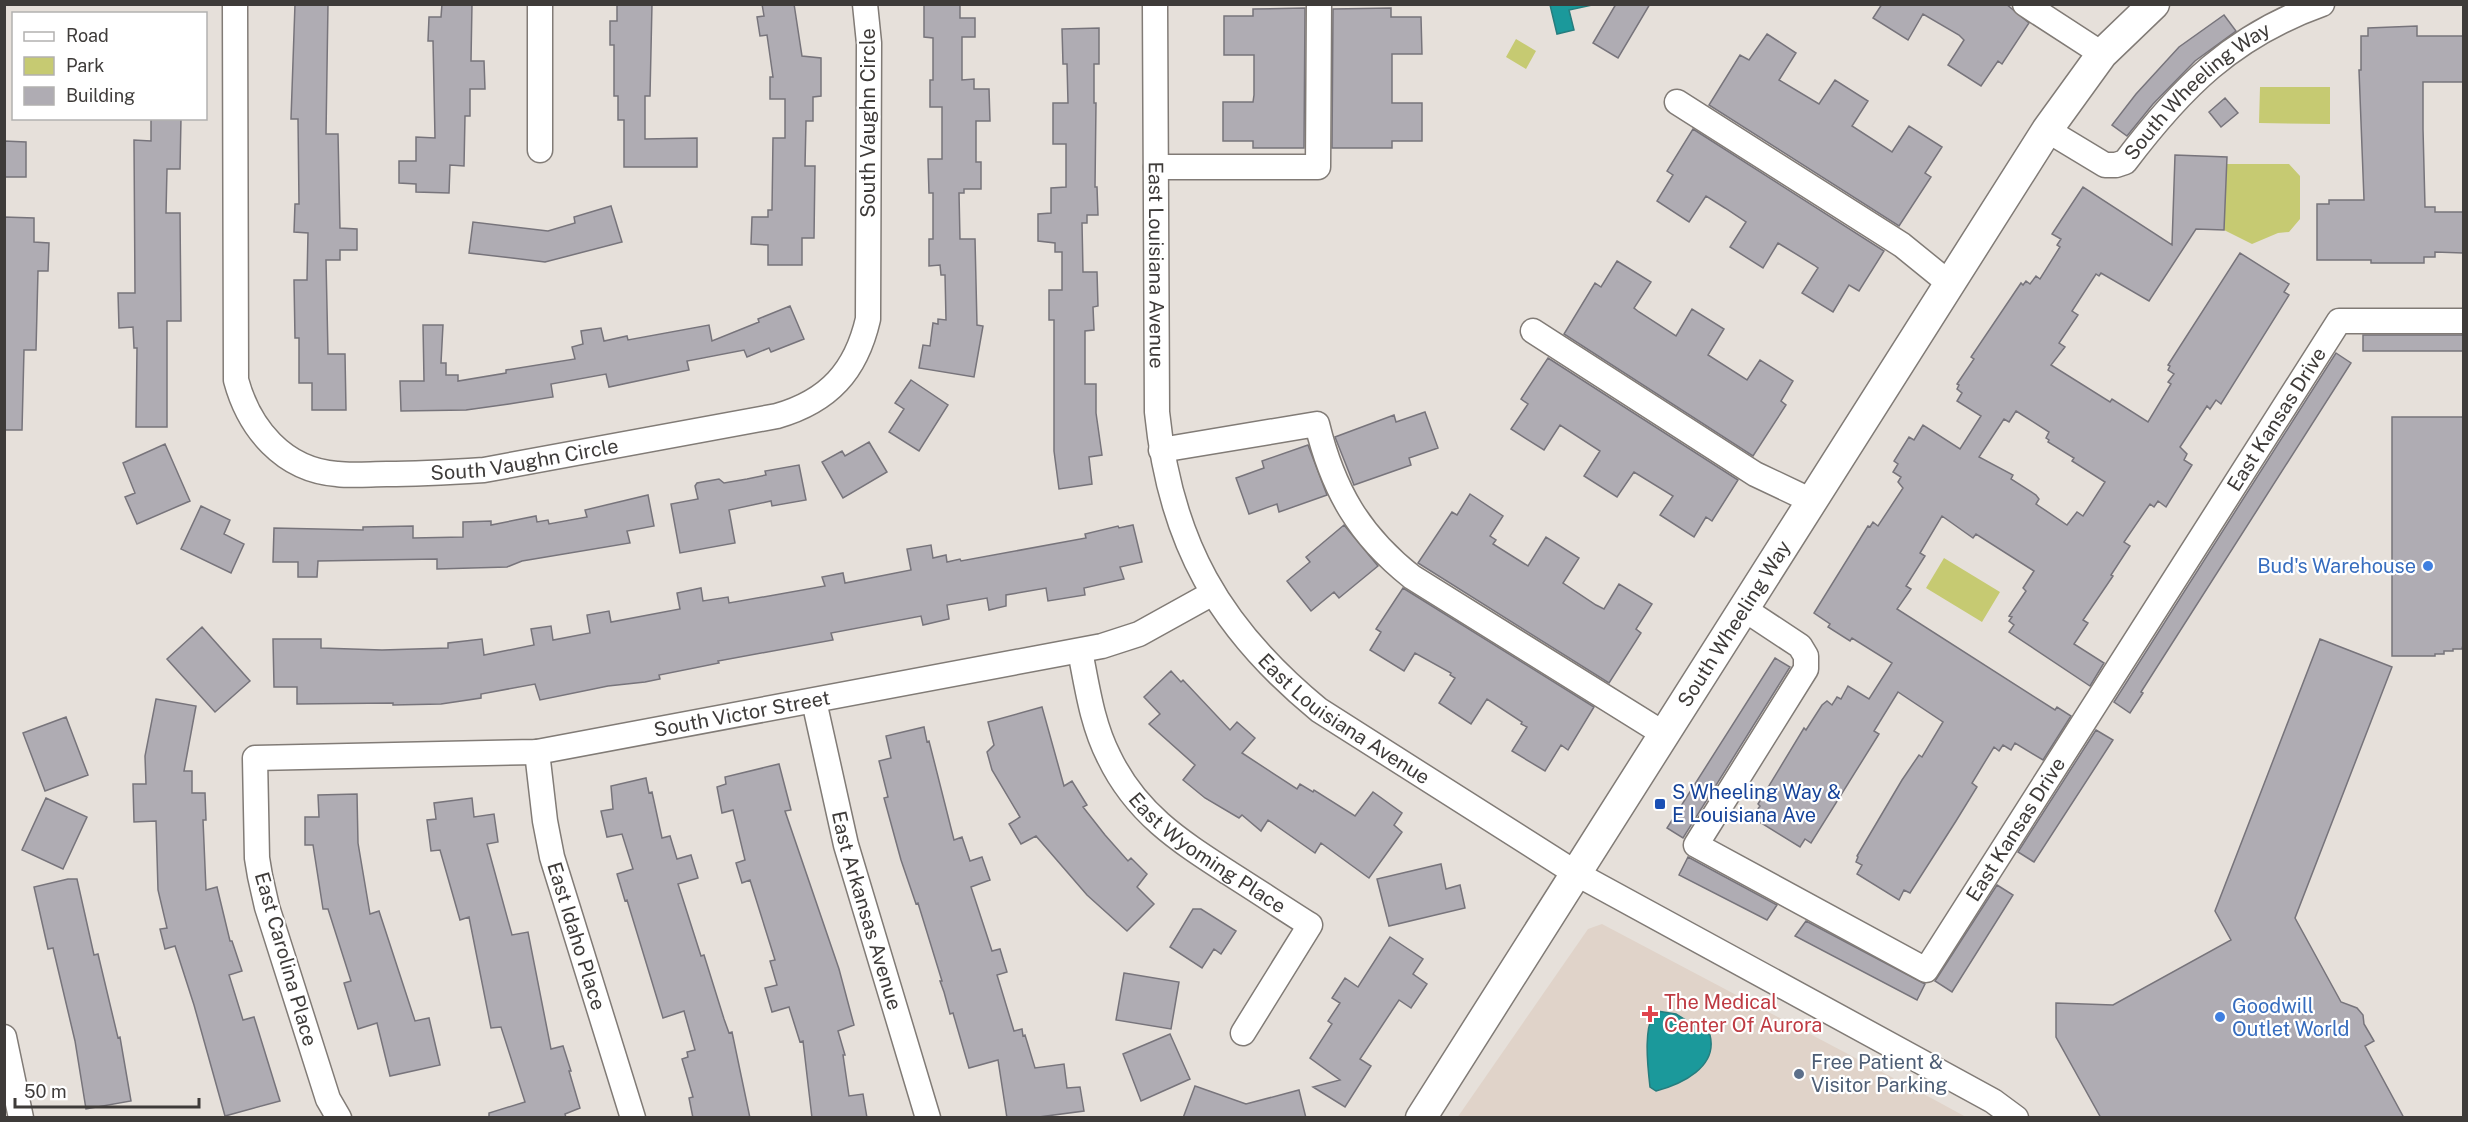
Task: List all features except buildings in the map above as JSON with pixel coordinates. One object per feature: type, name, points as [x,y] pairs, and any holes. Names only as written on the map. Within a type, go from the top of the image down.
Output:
[{"type":"street","name":"South Vaughn Circle","points":[[236,4],[236,380],[243,402],[256,428],[272,446],[291,460],[313,469],[336,474],[437,474],[484,470],[777,416],[794,411],[816,400],[834,387],[852,363],[863,342],[868,319],[868,43],[865,4]]},
{"type":"street","points":[[540,4],[540,150]]},
{"type":"street","name":"East Louisiana Avenue","points":[[1155,4],[1157,412],[1161,450],[1170,493],[1183,532],[1213,593],[1232,623],[1258,655],[1287,684],[1319,710],[1577,874],[1993,1101],[2016,1118]]},
{"type":"street","points":[[1156,167],[1318,167],[1318,4]]},
{"type":"street","points":[[2025,4],[2102,54]]},
{"type":"street","name":"South Wheeling Way","points":[[1421,1118],[2047,130],[2102,54],[2154,4]]},
{"type":"street","name":"South Wheeling Way","points":[[2047,130],[2105,165],[2125,162],[2174,101],[2209,68],[2252,37],[2322,4]]},
{"type":"street","points":[[1677,102],[1902,245],[1950,284]]},
{"type":"street","name":"East Kansas Drive","points":[[1744,609],[1800,646],[1806,656],[1806,669],[1696,845],[1926,970],[2339,321],[2463,321]]},
{"type":"street","points":[[1533,331],[1755,474],[1812,501]]},
{"type":"street","points":[[1161,450],[1317,424],[1325,457],[1339,493],[1360,527],[1389,559],[1412,577],[1665,734]]},
{"type":"street","name":"South Victor Street","points":[[255,758],[537,752],[1080,651],[1139,634],[1213,593]]},
{"type":"street","name":"East Wyoming Place","points":[[1080,651],[1095,724],[1108,757],[1126,787],[1148,815],[1175,838],[1310,925],[1243,1033]]},
{"type":"street","name":"East Arkansas Avenue","points":[[814,701],[846,845],[928,1118]]},
{"type":"street","name":"East Idaho Place","points":[[537,752],[545,821],[552,857],[633,1118]]},
{"type":"street","name":"East Carolina Place","points":[[255,758],[257,858],[267,907],[328,1099],[339,1118]]},
{"type":"street","points":[[4,1037],[21,1118]]},
{"type":"shaded area","name":"The Medical Center Of Aurora","points":[[1602,924],[1966,1117],[1457,1118],[1588,929]]},
{"type":"green space","points":[[1516,39],[1536,51],[1526,69],[1506,57]]},
{"type":"green space","points":[[2260,87],[2330,87],[2330,124],[2259,123]]},
{"type":"green space","points":[[2226,164],[2289,164],[2300,176],[2300,219],[2289,232],[2278,233],[2252,244],[2224,230]]},
{"type":"green space","points":[[1944,558],[2000,592],[1982,622],[1926,588]]},
{"type":"water","points":[[1550,4],[1592,5],[1569,10],[1574,30],[1557,34]]},
{"type":"water","points":[[1657,1011],[1676,1014],[1710,1035],[1711,1046],[1709,1056],[1696,1072],[1677,1084],[1656,1091],[1650,1087],[1647,1046],[1649,1025]]},
{"type":"place","name":"Bud's Warehouse","points":[[2428,566]]},
{"type":"place","name":"S Wheeling Way & E Louisiana Ave","points":[[1660,804]]},
{"type":"place","name":"The Medical Center Of Aurora","points":[[1650,1014]]},
{"type":"place","name":"Goodwill Outlet World","points":[[2220,1017]]},
{"type":"place","name":"Free Patient & Visitor Parking","points":[[1799,1074]]}]
